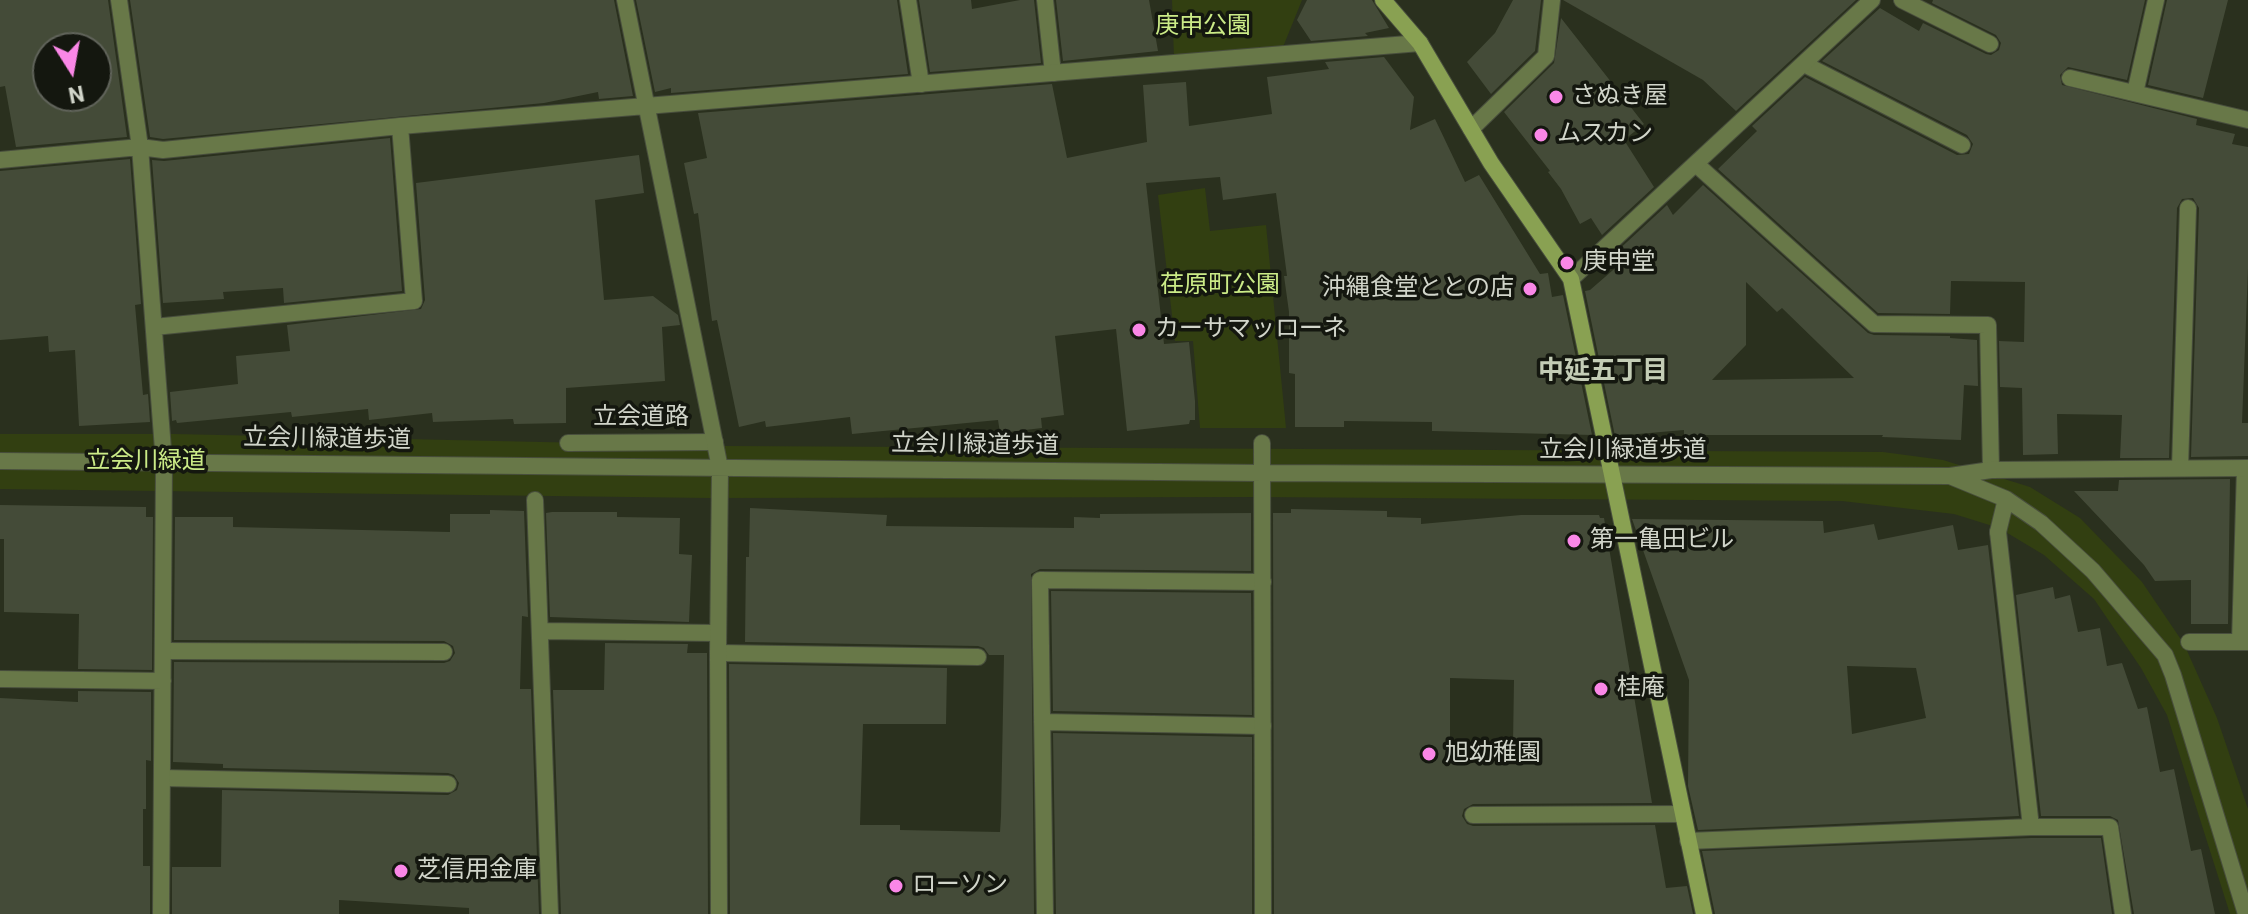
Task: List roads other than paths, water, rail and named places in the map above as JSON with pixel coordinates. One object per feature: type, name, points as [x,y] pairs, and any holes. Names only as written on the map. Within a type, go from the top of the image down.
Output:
[{"type":"street","points":[[119,0],[140,147],[164,463],[161,914]]},
{"type":"street","points":[[625,0],[720,468],[719,914]]},
{"type":"street","points":[[908,0],[921,84]]},
{"type":"street","points":[[1045,0],[1053,73]]},
{"type":"street","points":[[1383,0],[1420,43],[1491,163],[1571,279],[1704,914]]},
{"type":"street","points":[[1471,129],[1546,56],[1552,0]]},
{"type":"street","points":[[1571,279],[1872,0]]},
{"type":"street","points":[[1902,0],[1990,44]]},
{"type":"street","points":[[2135,93],[2156,0]]},
{"type":"street","points":[[0,160],[140,147],[163,150],[400,126],[1420,43]]},
{"type":"street","points":[[1804,64],[1962,145]]},
{"type":"street","points":[[2070,78],[2248,120]]},
{"type":"street","points":[[154,327],[414,301],[400,126]]},
{"type":"street","points":[[1697,165],[1874,324],[1988,325],[1991,470]]},
{"type":"street","points":[[2180,468],[2188,208]]},
{"type":"street","name":"立会道路","points":[[568,443],[715,442]]},
{"type":"street","points":[[1262,443],[1263,914]]},
{"type":"street","name":"立会川緑道歩道","points":[[0,461],[1612,475],[1950,476],[1991,470],[2247,468]]},
{"type":"street","points":[[2189,642],[2244,642],[2247,468]]},
{"type":"street","name":"立会川緑道歩道","points":[[1950,476],[2006,499],[2041,523],[2093,571],[2165,655],[2246,914]]},
{"type":"street","points":[[2006,499],[1998,532],[2031,827]]},
{"type":"street","points":[[535,500],[550,914]]},
{"type":"street","points":[[1045,914],[1040,580],[1263,582]]},
{"type":"street","points":[[540,631],[718,633]]},
{"type":"street","points":[[163,651],[444,652]]},
{"type":"street","points":[[718,653],[978,657]]},
{"type":"street","points":[[0,679],[163,681]]},
{"type":"street","points":[[1042,722],[1263,726]]},
{"type":"street","points":[[162,778],[448,784]]},
{"type":"street","points":[[1473,815],[1681,814]]},
{"type":"street","points":[[1688,841],[2031,827],[2110,827],[2123,914]]},
{"type":"place","name":"さぬき屋","points":[[1556,97]]},
{"type":"place","name":"ムスカン","points":[[1541,135]]},
{"type":"place","name":"庚申堂","points":[[1567,263]]},
{"type":"place","name":"沖縄食堂ととの店","points":[[1530,289]]},
{"type":"place","name":"カーサマッローネ","points":[[1139,330]]},
{"type":"place","name":"第一亀田ビル","points":[[1574,541]]},
{"type":"place","name":"桂庵","points":[[1601,689]]},
{"type":"place","name":"旭幼稚園","points":[[1429,754]]},
{"type":"place","name":"芝信用金庫","points":[[401,871]]},
{"type":"place","name":"ローソン","points":[[896,886]]},
{"type":"district","name":"中延五丁目","points":[[1603,372]]},
{"type":"park label","name":"庚申公園","points":[[1203,27]]},
{"type":"park label","name":"荏原町公園","points":[[1220,286]]},
{"type":"park label","name":"立会川緑道","points":[[146,462]]}]
